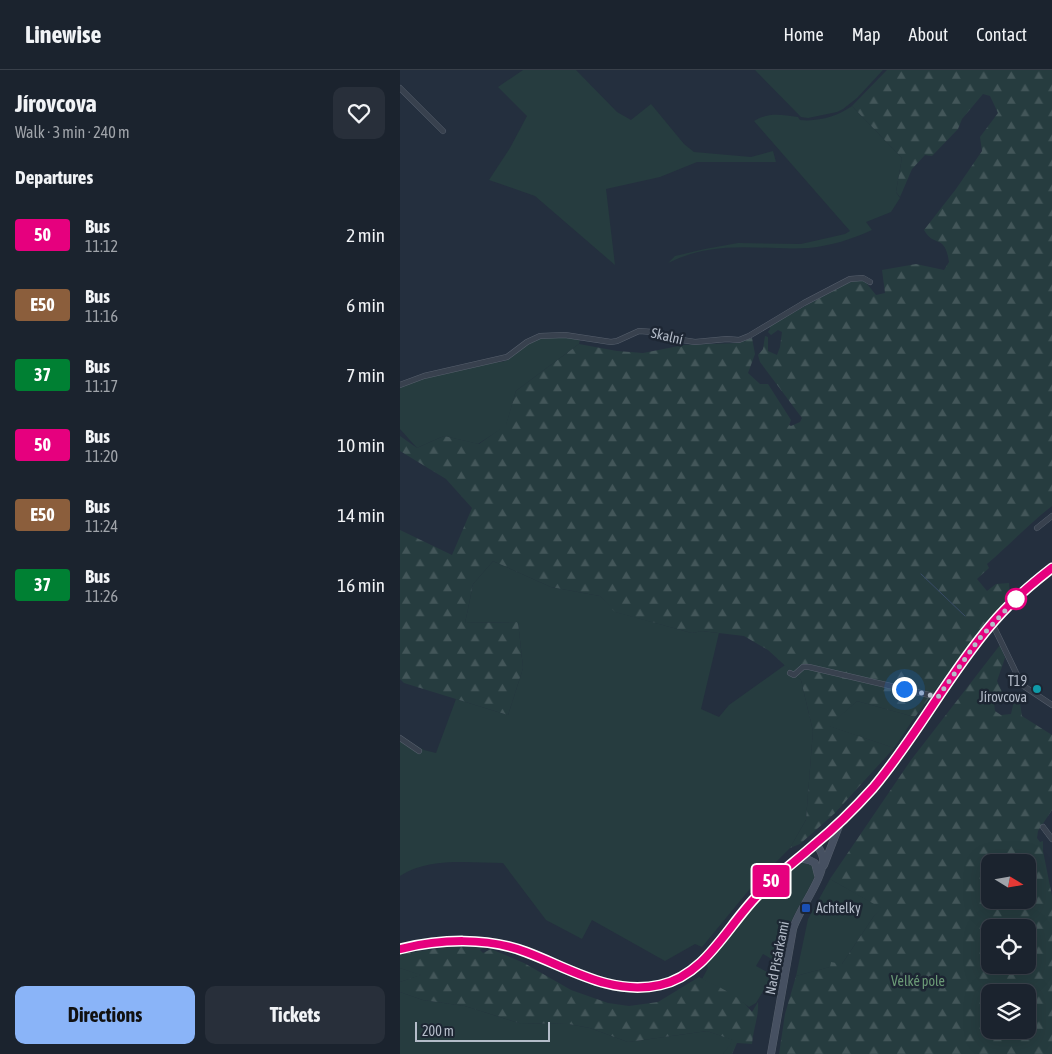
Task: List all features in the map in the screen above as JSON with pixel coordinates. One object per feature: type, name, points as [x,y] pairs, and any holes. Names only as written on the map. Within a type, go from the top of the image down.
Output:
[{"type":"street","points":[[400,88],[443,131]]},
{"type":"street","name":"Skalní","points":[[400,385],[424,376],[507,357],[533,339],[550,334],[611,342],[639,331],[653,332],[695,342],[727,338],[739,340],[750,336],[804,303],[850,279],[863,278],[870,282]]},
{"type":"street","points":[[1037,528],[1052,516]]},
{"type":"street","points":[[400,949],[434,943],[490,943],[525,952],[570,971],[610,984],[635,988],[661,985],[682,977],[701,963],[758,894],[816,844],[863,798],[885,772],[971,650],[992,624],[1016,599],[1052,568]]},
{"type":"street","points":[[992,624],[1022,685],[1052,705]]},
{"type":"street","points":[[790,673],[794,675],[803,667],[809,666],[938,697]]},
{"type":"street","points":[[400,738],[419,751]]},
{"type":"street","points":[[818,877],[843,819]]},
{"type":"street","points":[[1043,827],[1052,839]]},
{"type":"street","name":"Nad Pisárkami","points":[[771,1054],[793,929],[818,877],[823,860],[816,844]]},
{"type":"street","points":[[799,858],[814,863],[818,868],[818,877]]},
{"type":"green space","points":[[523,70],[576,70],[617,112],[631,120],[651,104],[684,144],[694,152],[751,157],[773,151],[776,162],[697,162],[660,177],[606,189],[615,265],[535,196],[489,180],[510,148],[527,116],[498,87]]},
{"type":"green space","points":[[755,70],[883,70],[857,98],[843,109],[808,118],[801,117]]},
{"type":"green space","points":[[887,70],[1052,70],[1052,506],[987,564],[989,568],[977,579],[987,591],[996,584],[1009,583],[1010,597],[984,624],[915,717],[857,701],[829,726],[894,748],[835,813],[800,844],[790,848],[806,820],[813,731],[801,680],[768,650],[744,636],[702,631],[692,633],[615,612],[600,596],[551,587],[493,561],[473,584],[465,623],[518,622],[523,668],[508,715],[404,683],[400,679],[400,530],[452,555],[472,508],[446,479],[400,451],[400,436],[417,448],[444,436],[479,444],[506,425],[516,391],[579,344],[617,351],[643,353],[684,345],[737,343],[752,338],[755,354],[748,373],[760,384],[768,384],[791,420],[789,425],[800,422],[802,418],[760,362],[758,355],[763,349],[765,336],[768,337],[768,351],[777,355],[780,347],[782,332],[778,330],[771,335],[768,332],[769,326],[847,283],[863,279],[876,295],[885,293],[882,270],[916,264],[944,270],[949,262],[945,247],[932,239],[924,230],[956,189],[982,151],[980,137],[998,113],[990,96],[983,94],[962,119],[958,129],[932,156],[925,155],[912,169],[900,197],[896,192],[902,158],[852,106]]},
{"type":"green space","points":[[852,106],[902,158],[896,192],[900,198],[891,212],[866,222],[872,230],[841,242],[817,247],[721,248],[693,253],[668,263],[675,256],[738,243],[801,244],[845,234],[850,231],[754,121],[765,116],[776,115],[798,117],[800,120],[821,119]]},
{"type":"green space","points":[[565,337],[580,340],[579,344],[516,391],[506,426],[478,444],[444,436],[417,448],[400,429],[400,386],[507,360],[531,341],[537,339]]},
{"type":"green space","points":[[493,561],[551,587],[600,596],[616,612],[692,633],[702,631],[719,633],[701,709],[719,717],[729,705],[785,665],[801,680],[813,731],[806,820],[790,848],[754,884],[702,947],[695,944],[665,961],[592,920],[582,939],[546,920],[503,863],[450,862],[424,866],[400,876],[400,736],[424,750],[436,753],[456,699],[508,715],[523,668],[518,622],[465,623],[473,584]]},
{"type":"green space","name":"Velké pole","points":[[1000,645],[1005,658],[997,681],[1003,694],[994,702],[995,711],[1001,715],[1011,714],[1014,701],[1020,703],[1022,716],[1052,735],[1052,810],[1038,831],[1037,838],[1040,842],[1043,841],[1043,851],[1052,896],[1052,1054],[779,1054],[785,1014],[796,976],[830,967],[831,962],[842,964],[881,908],[830,879],[911,760]]},
{"type":"green space","points":[[857,701],[915,717],[894,748],[828,726]]},
{"type":"green space","points":[[802,863],[809,864],[812,867],[815,871],[814,878],[787,932],[780,964],[763,954],[756,966],[773,975],[756,1003],[749,1007],[727,992],[702,979],[708,968],[707,965],[774,884]]},
{"type":"green space","points":[[830,879],[882,908],[874,916],[842,964],[796,976],[808,919]]},
{"type":"green space","points":[[455,946],[484,947],[480,950],[483,953],[491,949],[524,963],[571,990],[608,1003],[629,1006],[658,1002],[699,977],[734,996],[752,1012],[758,1002],[758,1013],[752,1044],[737,1043],[732,1054],[723,1054],[733,1040],[707,1031],[628,1042],[590,1028],[569,1024],[519,1023],[465,1006],[423,1000],[400,992],[400,982],[421,975],[400,968],[400,954]]},
{"type":"green space","points":[[400,968],[422,975],[400,982]]},
{"type":"green space","points":[[400,992],[423,1000],[465,1006],[519,1023],[569,1024],[590,1028],[628,1042],[707,1031],[734,1040],[723,1054],[400,1054]]},
{"type":"waterway","points":[[921,574],[965,616]]},
{"type":"bus line","name":"50","points":[[400,949],[434,943],[490,943],[525,952],[602,982],[630,987],[641,988],[661,985],[682,977],[706,958],[758,894],[840,822],[874,786],[986,631],[1012,603],[1052,568]]},
{"type":"place","name":"T19 Jírovcova","points":[[1037,689]]},
{"type":"place","name":"Achtelky","points":[[806,908]]},
{"type":"route","points":[[904,689],[938,697],[979,639],[1016,599]]}]
